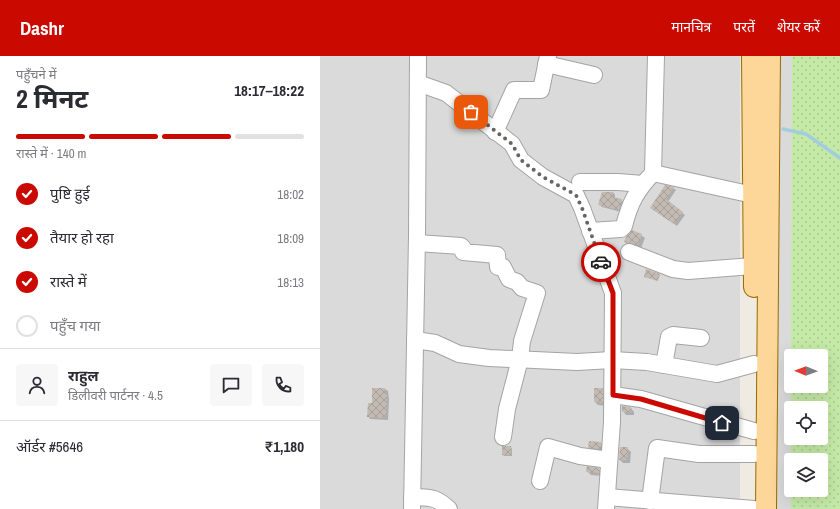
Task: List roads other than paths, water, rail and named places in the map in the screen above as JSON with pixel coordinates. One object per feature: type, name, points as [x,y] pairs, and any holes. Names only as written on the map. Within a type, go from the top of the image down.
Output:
[{"type":"main road","points":[[752,56],[754,509]]},
{"type":"main road","points":[[766,509],[770,56]]},
{"type":"street","points":[[418,56],[417,242],[412,503],[432,498],[438,500],[449,509]]},
{"type":"street","points":[[590,231],[621,229],[624,226],[633,199],[648,178],[656,56]]},
{"type":"street","points":[[495,132],[514,90],[541,90],[547,60],[594,75]]},
{"type":"street","points":[[418,84],[446,92],[512,144],[521,160],[543,177],[576,195],[582,208],[613,293],[613,395],[606,503],[650,501],[754,509]]},
{"type":"street","points":[[580,182],[618,182],[648,178],[753,195]]},
{"type":"street","points":[[417,242],[462,246],[463,252],[498,255],[498,266],[503,268],[510,280],[517,282],[522,288],[536,292],[537,294],[522,341],[520,359],[507,409],[503,437]]},
{"type":"street","points":[[629,252],[673,268],[688,271],[754,266]]},
{"type":"street","points":[[664,365],[670,336],[701,338]]},
{"type":"street","points":[[415,340],[435,342],[459,354],[577,362],[612,360],[647,362],[717,374],[754,364]]},
{"type":"street","points":[[613,395],[641,399],[754,432]]},
{"type":"street","points":[[540,481],[548,447],[580,456],[609,460]]},
{"type":"street","points":[[650,501],[657,448],[699,454],[754,454]]},
{"type":"waterway","points":[[783,129],[806,134],[840,158]]}]
